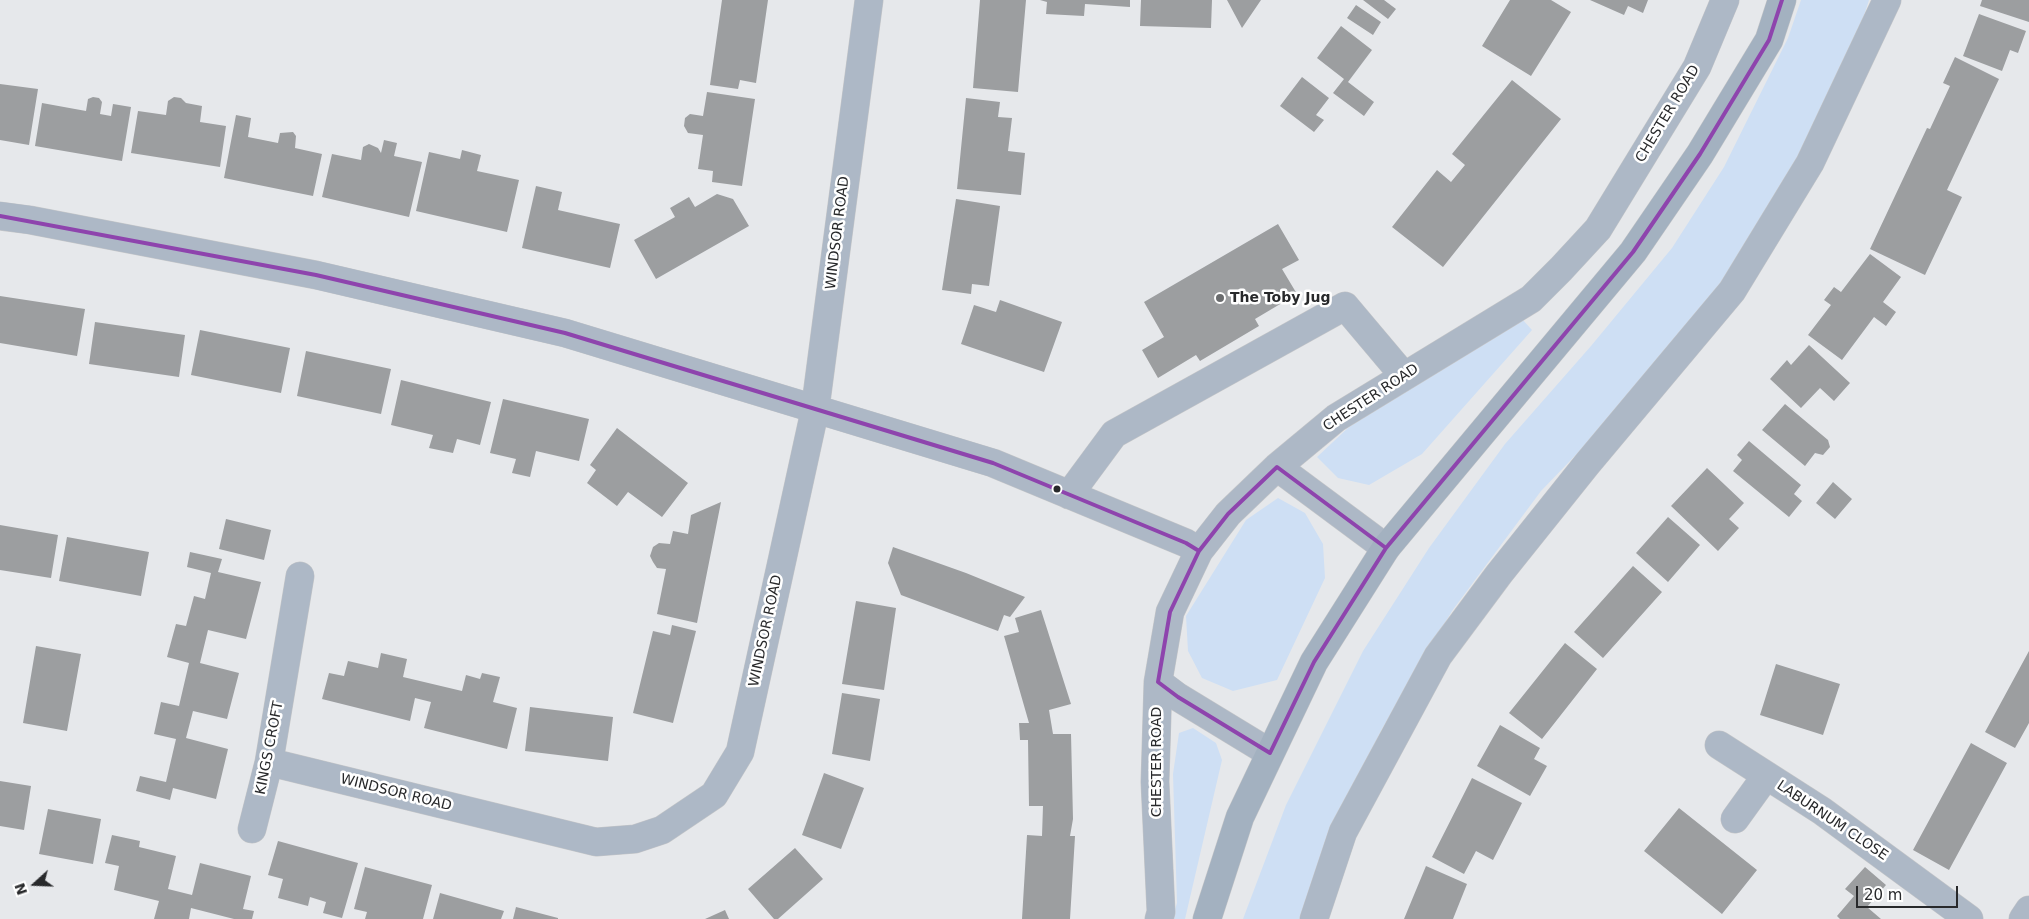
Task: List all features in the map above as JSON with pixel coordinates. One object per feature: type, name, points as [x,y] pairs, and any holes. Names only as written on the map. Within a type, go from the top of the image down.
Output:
[{"type":"main road","points":[[1207,919],[1240,817],[1314,662],[1386,548],[1633,252],[1700,154],[1769,40],[1782,0]]},
{"type":"street","name":"WINDSOR ROAD","points":[[269,762],[596,842],[635,840],[662,830],[714,795],[740,752],[815,410],[869,0]]},
{"type":"street","name":"CHESTER ROAD","points":[[1159,919],[1161,912],[1155,782],[1158,682],[1170,612],[1200,551],[1228,514],[1277,467],[1336,418],[1531,300],[1598,229],[1697,67],[1725,0]]},
{"type":"street","points":[[1314,919],[1343,832],[1438,656],[1499,574],[1587,464],[1732,291],[1810,163],[1887,0]]},
{"type":"street","points":[[0,216],[316,275],[565,333],[993,463],[1186,543],[1200,551]]},
{"type":"street","points":[[1069,495],[1114,434],[1345,306],[1404,376]]},
{"type":"street","points":[[1277,467],[1386,548]]},
{"type":"street","name":"KINGS CROFT","points":[[252,830],[269,762],[300,576]]},
{"type":"street","points":[[1158,682],[1178,698],[1270,753]]},
{"type":"street","name":"LABURNUM CLOSE","points":[[1719,745],[1822,811],[1969,919]]},
{"type":"street","name":"LABURNUM CLOSE","points":[[1735,819],[1766,776]]},
{"type":"street","points":[[2023,919],[2029,910]]},
{"type":"shaded area","points":[[1801,0],[1869,0],[1862,22],[1800,163],[1733,274],[1596,434],[1541,491],[1452,611],[1382,729],[1331,832],[1300,919],[1243,919],[1286,805],[1363,651],[1429,548],[1505,444],[1591,346],[1672,248],[1724,167],[1788,38]]},
{"type":"shaded area","points":[[1522,319],[1532,330],[1422,454],[1369,485],[1338,478],[1317,457],[1349,427]]},
{"type":"shaded area","points":[[1278,498],[1305,513],[1323,544],[1325,578],[1277,680],[1233,691],[1202,678],[1188,651],[1186,616],[1246,520]]},
{"type":"shaded area","points":[[1193,728],[1216,743],[1222,760],[1185,919],[1172,919],[1177,903],[1173,774],[1179,733]]},
{"type":"building","points":[[722,0],[768,0],[756,83],[740,80],[738,89],[710,85]]},
{"type":"building","points":[[980,0],[1026,0],[1018,92],[973,88]]},
{"type":"building","points":[[1040,0],[1130,0],[1130,7],[1085,4],[1084,16],[1046,14],[1047,2]]},
{"type":"building","points":[[1141,0],[1212,0],[1211,28],[1140,26]]},
{"type":"building","points":[[1227,0],[1261,0],[1242,28]]},
{"type":"building","points":[[1363,0],[1384,0],[1396,9],[1388,19]]},
{"type":"building","points":[[1510,0],[1551,0],[1571,12],[1531,76],[1482,46]]},
{"type":"building","points":[[1590,0],[1648,0],[1643,13],[1628,6],[1624,15]]},
{"type":"building","points":[[1982,0],[2029,0],[2029,22],[1980,6]]},
{"type":"building","points":[[1356,5],[1381,22],[1373,35],[1347,18]]},
{"type":"building","points":[[1979,14],[2026,31],[2018,53],[2010,50],[2002,71],[1963,56]]},
{"type":"building","points":[[1341,26],[1372,50],[1348,82],[1374,102],[1364,116],[1333,93],[1344,79],[1317,58]]},
{"type":"building","points":[[1955,57],[1999,79],[1947,190],[1962,197],[1925,275],[1870,249],[1927,128],[1930,129],[1950,86],[1943,83]]},
{"type":"building","points":[[1302,77],[1329,98],[1316,115],[1324,120],[1314,132],[1280,106]]},
{"type":"building","points":[[1512,80],[1561,119],[1443,267],[1392,227],[1437,170],[1451,182],[1465,165],[1452,154]]},
{"type":"building","points":[[0,84],[38,89],[29,145],[0,140]]},
{"type":"building","points":[[707,92],[755,99],[742,186],[712,182],[713,171],[698,169],[703,135],[688,133],[684,126],[685,118],[690,114],[703,116]]},
{"type":"building","points":[[93,97],[99,98],[102,102],[100,114],[111,116],[113,104],[131,107],[122,161],[35,146],[42,103],[86,111],[88,99]]},
{"type":"building","points":[[174,97],[181,98],[186,103],[202,106],[200,122],[226,126],[220,167],[131,153],[138,111],[166,115],[168,101]]},
{"type":"building","points":[[966,98],[1000,102],[998,117],[1012,118],[1008,151],[1025,153],[1021,195],[957,189]]},
{"type":"building","points":[[236,115],[251,118],[248,137],[278,143],[280,133],[293,132],[296,136],[295,148],[322,154],[313,196],[224,178]]},
{"type":"building","points":[[384,140],[397,143],[394,156],[422,162],[409,217],[322,197],[332,154],[361,160],[363,147],[369,144],[378,148],[381,153]]},
{"type":"building","points":[[462,150],[481,155],[477,171],[519,180],[507,232],[416,211],[429,152],[460,159]]},
{"type":"building","points":[[536,186],[562,192],[558,210],[620,224],[610,268],[522,248]]},
{"type":"building","points":[[717,194],[733,199],[749,226],[656,279],[634,240],[675,217],[670,208],[689,197],[695,207]]},
{"type":"building","points":[[956,199],[1000,206],[989,286],[972,284],[971,294],[942,290]]},
{"type":"building","name":"The Toby Jug","points":[[1278,224],[1299,260],[1282,269],[1297,294],[1255,319],[1259,326],[1200,361],[1196,355],[1158,378],[1142,350],[1164,337],[1144,302]]},
{"type":"building","points":[[1870,254],[1901,277],[1883,302],[1896,312],[1886,326],[1874,317],[1842,360],[1808,335],[1831,305],[1824,300],[1834,287],[1841,292]]},
{"type":"building","points":[[0,296],[85,309],[77,356],[0,343]]},
{"type":"building","points":[[1000,300],[1062,322],[1044,372],[961,344],[974,305],[996,312]]},
{"type":"building","points":[[95,322],[185,335],[179,377],[89,364]]},
{"type":"building","points":[[200,330],[290,348],[281,393],[191,375]]},
{"type":"building","points":[[1809,345],[1850,383],[1834,401],[1820,388],[1801,408],[1770,379],[1787,360],[1791,365]]},
{"type":"building","points":[[306,351],[391,369],[381,414],[297,396]]},
{"type":"building","points":[[401,380],[491,402],[480,445],[457,439],[453,453],[429,448],[433,435],[391,425]]},
{"type":"building","points":[[503,399],[589,419],[579,461],[536,451],[530,477],[512,473],[516,459],[490,453]]},
{"type":"building","points":[[1785,404],[1828,440],[1830,447],[1823,455],[1815,453],[1805,466],[1762,430]]},
{"type":"building","points":[[617,428],[688,483],[662,517],[628,492],[617,506],[587,483],[596,470],[590,465]]},
{"type":"building","points":[[1749,441],[1801,485],[1794,494],[1802,501],[1789,517],[1733,471],[1742,460],[1737,455]]},
{"type":"building","points":[[1707,468],[1744,503],[1729,519],[1739,528],[1718,551],[1671,506]]},
{"type":"building","points":[[1833,482],[1852,499],[1835,519],[1816,503]]},
{"type":"building","points":[[721,502],[697,623],[657,614],[666,569],[657,568],[653,562],[650,556],[653,547],[659,543],[670,544],[673,531],[688,534],[691,515]]},
{"type":"building","points":[[1668,517],[1700,545],[1668,582],[1636,553]]},
{"type":"building","points":[[226,519],[271,530],[264,560],[219,549]]},
{"type":"building","points":[[0,525],[58,535],[51,578],[0,570]]},
{"type":"building","points":[[67,537],[149,552],[141,596],[59,581]]},
{"type":"building","points":[[893,547],[966,573],[1025,597],[1010,617],[1004,615],[998,631],[901,595],[888,563]]},
{"type":"building","points":[[190,552],[222,559],[218,572],[261,582],[246,639],[208,630],[200,663],[239,673],[227,719],[193,711],[186,738],[228,749],[216,799],[173,788],[170,800],[136,791],[140,776],[166,782],[176,739],[154,734],[161,702],[179,706],[189,663],[167,657],[176,624],[186,626],[194,596],[205,599],[211,573],[187,567]]},
{"type":"building","points":[[1633,566],[1662,592],[1603,658],[1574,632]]},
{"type":"building","points":[[856,601],[896,608],[884,690],[842,684]]},
{"type":"building","points":[[1041,610],[1071,704],[1049,710],[1053,734],[1071,734],[1073,819],[1070,836],[1075,836],[1070,919],[1022,919],[1027,835],[1042,836],[1043,806],[1029,806],[1028,740],[1020,740],[1019,723],[1029,723],[1004,636],[1019,632],[1015,618]]},
{"type":"building","points":[[672,625],[696,631],[673,723],[633,713],[653,631],[670,635]]},
{"type":"building","points":[[1565,643],[1597,669],[1542,739],[1509,713]]},
{"type":"building","points":[[36,646],[81,654],[67,731],[23,723]]},
{"type":"building","points":[[2029,651],[2029,723],[2015,748],[1985,732]]},
{"type":"building","points":[[381,653],[407,659],[403,677],[462,691],[466,675],[480,679],[482,673],[500,677],[493,702],[517,708],[507,749],[424,728],[431,702],[415,698],[410,721],[322,699],[329,673],[344,676],[348,661],[378,668]]},
{"type":"building","points":[[1776,664],[1840,684],[1823,735],[1760,715]]},
{"type":"building","points":[[842,693],[880,699],[870,761],[832,754]]},
{"type":"building","points":[[530,707],[613,717],[608,761],[525,751]]},
{"type":"building","points":[[1500,725],[1540,748],[1534,759],[1547,766],[1530,796],[1477,766]]},
{"type":"building","points":[[1971,743],[2007,763],[1949,870],[1913,850]]},
{"type":"building","points":[[824,773],[864,788],[841,849],[802,835]]},
{"type":"building","points":[[1472,778],[1522,803],[1493,860],[1476,851],[1464,874],[1432,857]]},
{"type":"building","points":[[0,781],[31,786],[24,830],[0,826]]},
{"type":"building","points":[[1679,808],[1757,870],[1722,914],[1644,851]]},
{"type":"building","points":[[48,809],[101,819],[93,864],[39,854]]},
{"type":"building","points":[[112,835],[140,841],[139,847],[176,856],[168,889],[192,895],[200,863],[251,876],[243,909],[254,911],[252,919],[234,919],[191,908],[189,919],[154,919],[159,901],[114,890],[119,866],[105,863]]},
{"type":"building","points":[[278,841],[358,863],[342,918],[323,913],[326,902],[310,897],[308,906],[278,898],[283,879],[268,875]]},
{"type":"building","points":[[795,848],[823,879],[778,919],[774,919],[748,889]]},
{"type":"building","points":[[1426,866],[1467,884],[1453,919],[1404,919]]},
{"type":"building","points":[[365,867],[432,885],[423,919],[365,919],[367,912],[354,909]]},
{"type":"building","points":[[1865,867],[1886,885],[1867,907],[1881,919],[1840,919],[1837,916],[1854,896],[1845,889]]},
{"type":"building","points":[[440,893],[504,911],[501,919],[433,919]]},
{"type":"building","points":[[516,907],[558,918],[558,919],[513,919]]},
{"type":"building","points":[[725,910],[729,919],[705,919]]},
{"type":"transit line","points":[[1386,548],[1633,252],[1700,154],[1769,40],[1782,0]]},
{"type":"transit line","points":[[0,216],[316,275],[565,333],[993,463],[1186,543],[1199,551]]},
{"type":"transit line","points":[[1277,467],[1386,548],[1314,662],[1270,753],[1178,697],[1158,682],[1170,612],[1199,551],[1228,514],[1277,467]]},
{"type":"place","name":"The Toby Jug","points":[[1220,298]]}]
